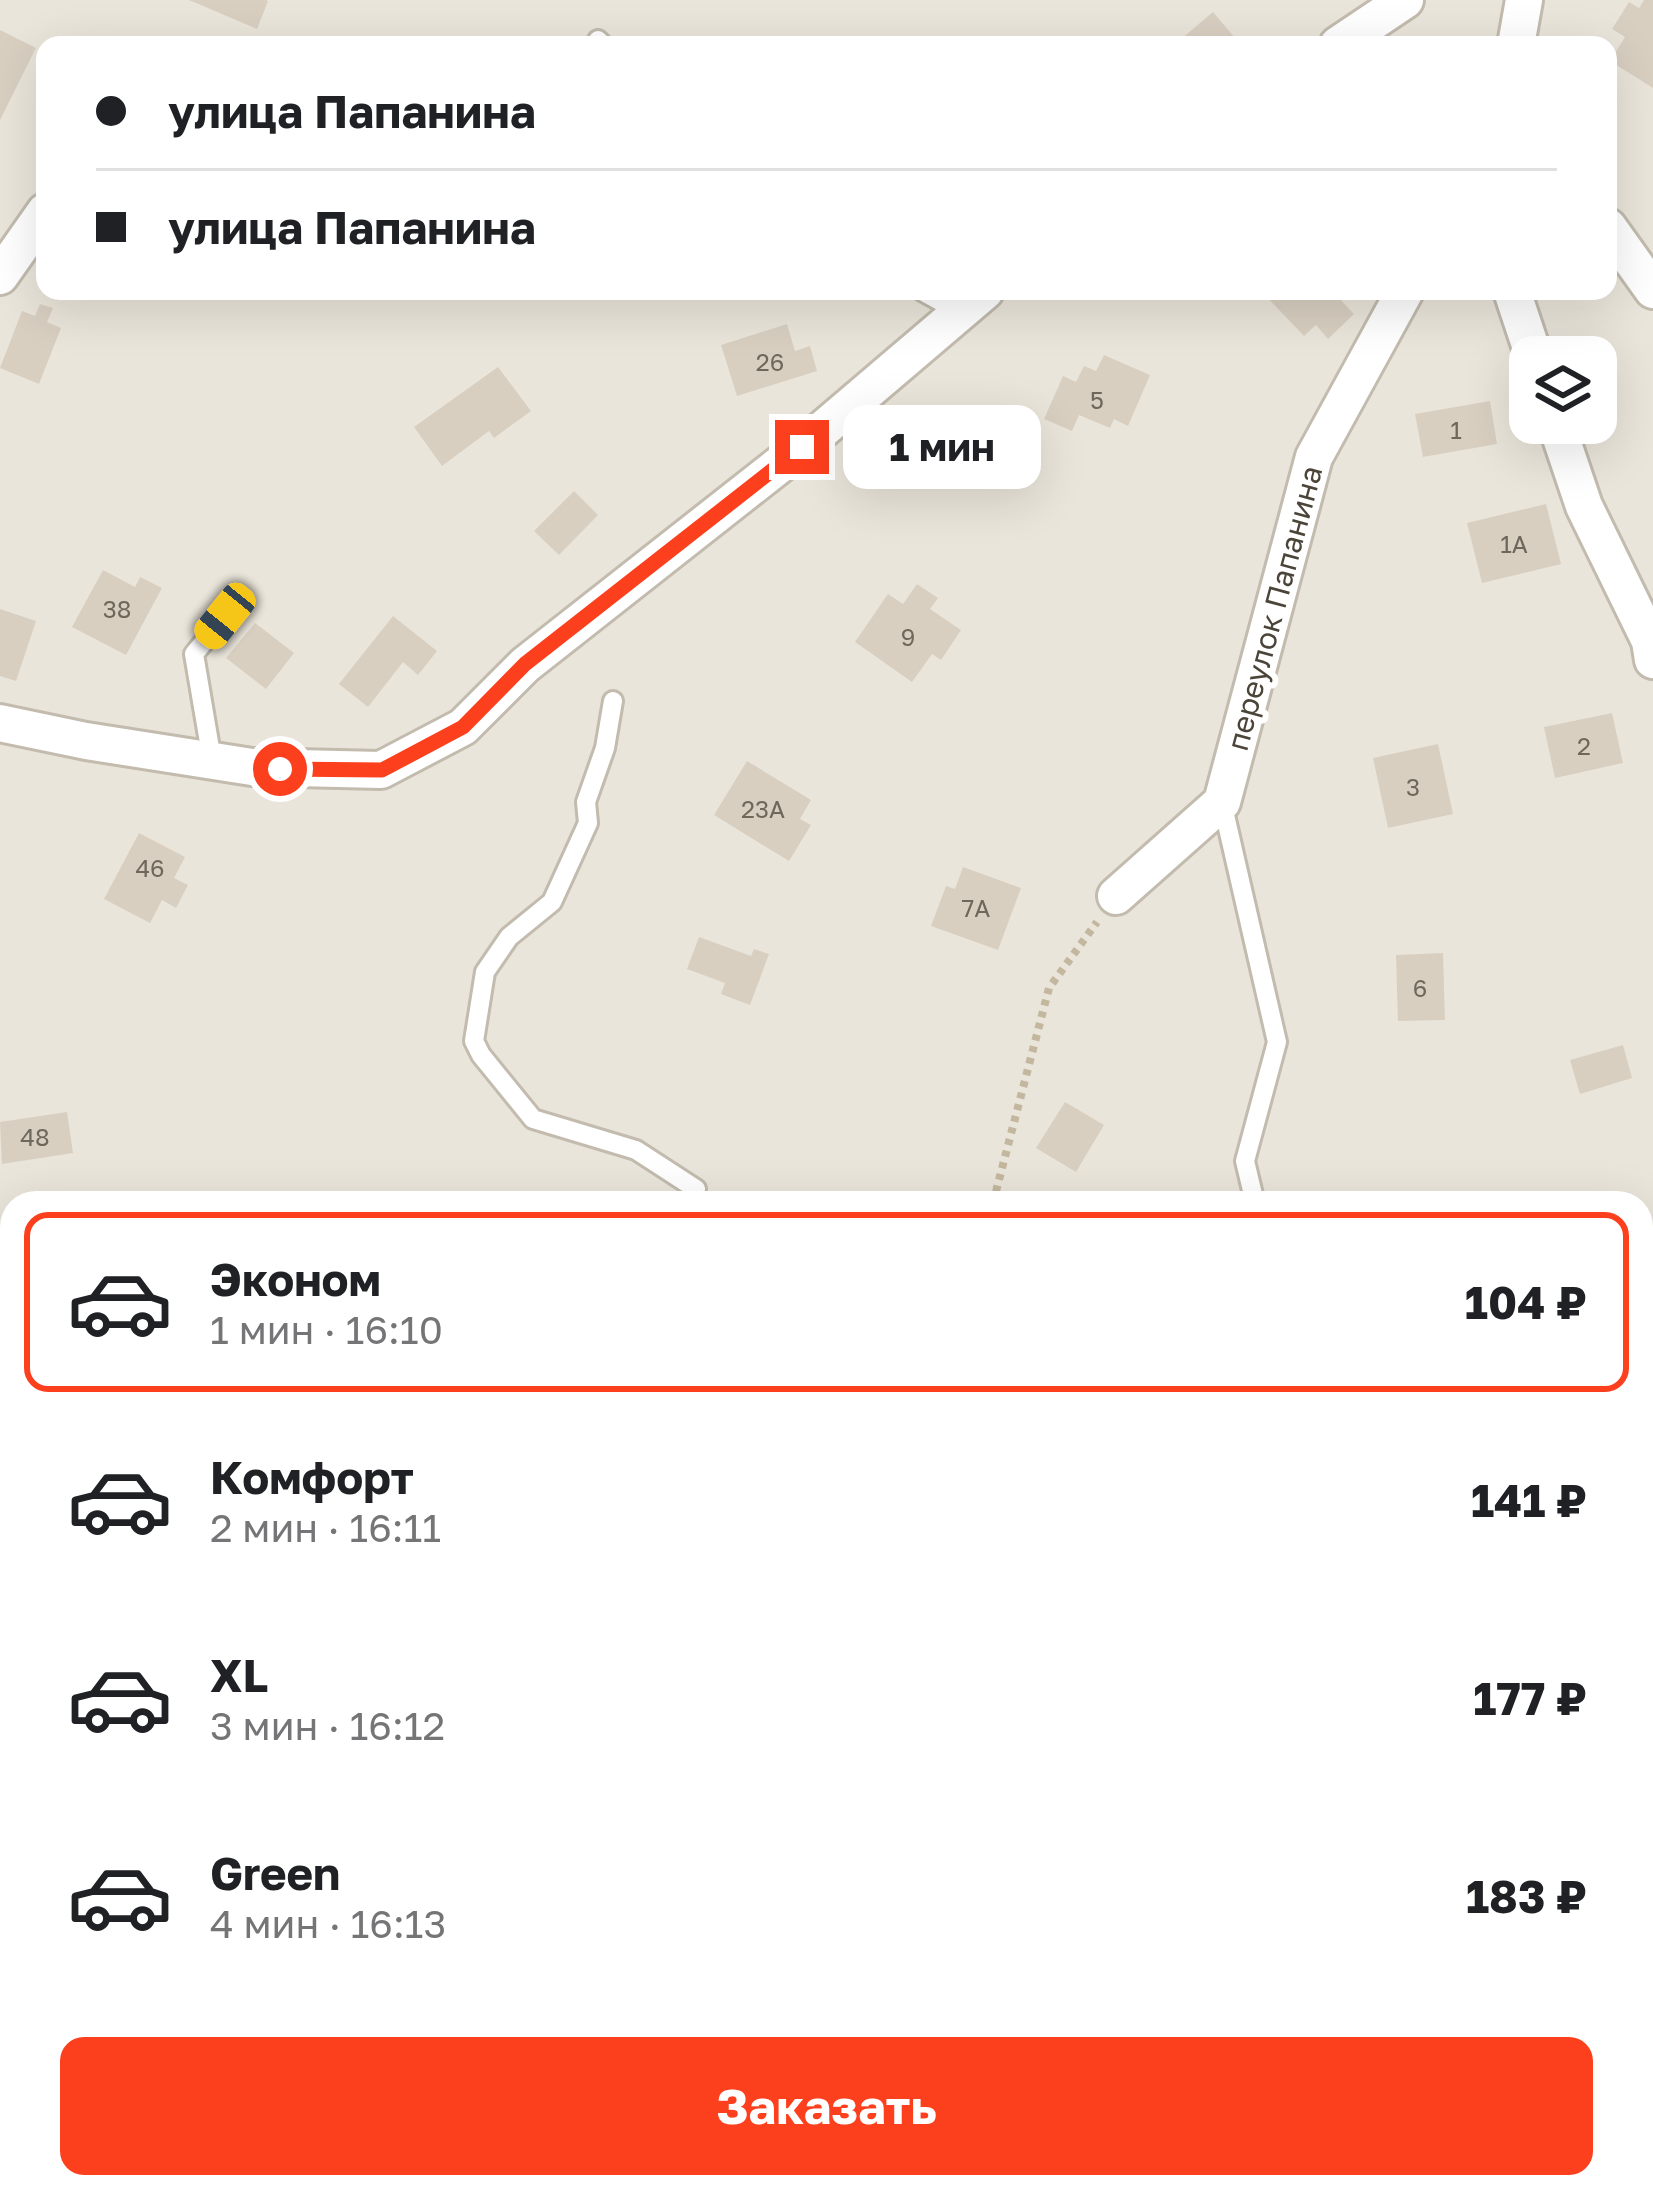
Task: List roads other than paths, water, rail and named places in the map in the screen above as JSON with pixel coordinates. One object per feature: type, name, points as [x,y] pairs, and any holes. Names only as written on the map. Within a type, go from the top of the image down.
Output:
[{"type":"street","points":[[1351,36],[1405,0]]},
{"type":"street","points":[[1518,36],[1524,0]]},
{"type":"street","points":[[0,276],[36,225]]},
{"type":"street","points":[[1617,240],[1653,290]]},
{"type":"street","name":"переулок Папанина","points":[[1222,802],[1314,457],[1400,300]]},
{"type":"street","points":[[1515,300],[1527,336]]},
{"type":"street","points":[[0,723],[86,741],[290,770],[382,770],[463,727],[525,664],[802,447],[972,302]]},
{"type":"street","points":[[1563,444],[1584,506],[1650,641],[1653,660]]},
{"type":"street","points":[[1116,896],[1222,802]]},
{"type":"lane","points":[[212,760],[194,654],[225,616]]},
{"type":"lane","points":[[613,701],[586,802],[588,824],[552,902],[509,937],[485,972],[474,1042],[533,1120],[636,1150],[695,1189]]},
{"type":"lane","points":[[1222,802],[1277,1042],[1245,1161],[1252,1191]]}]
